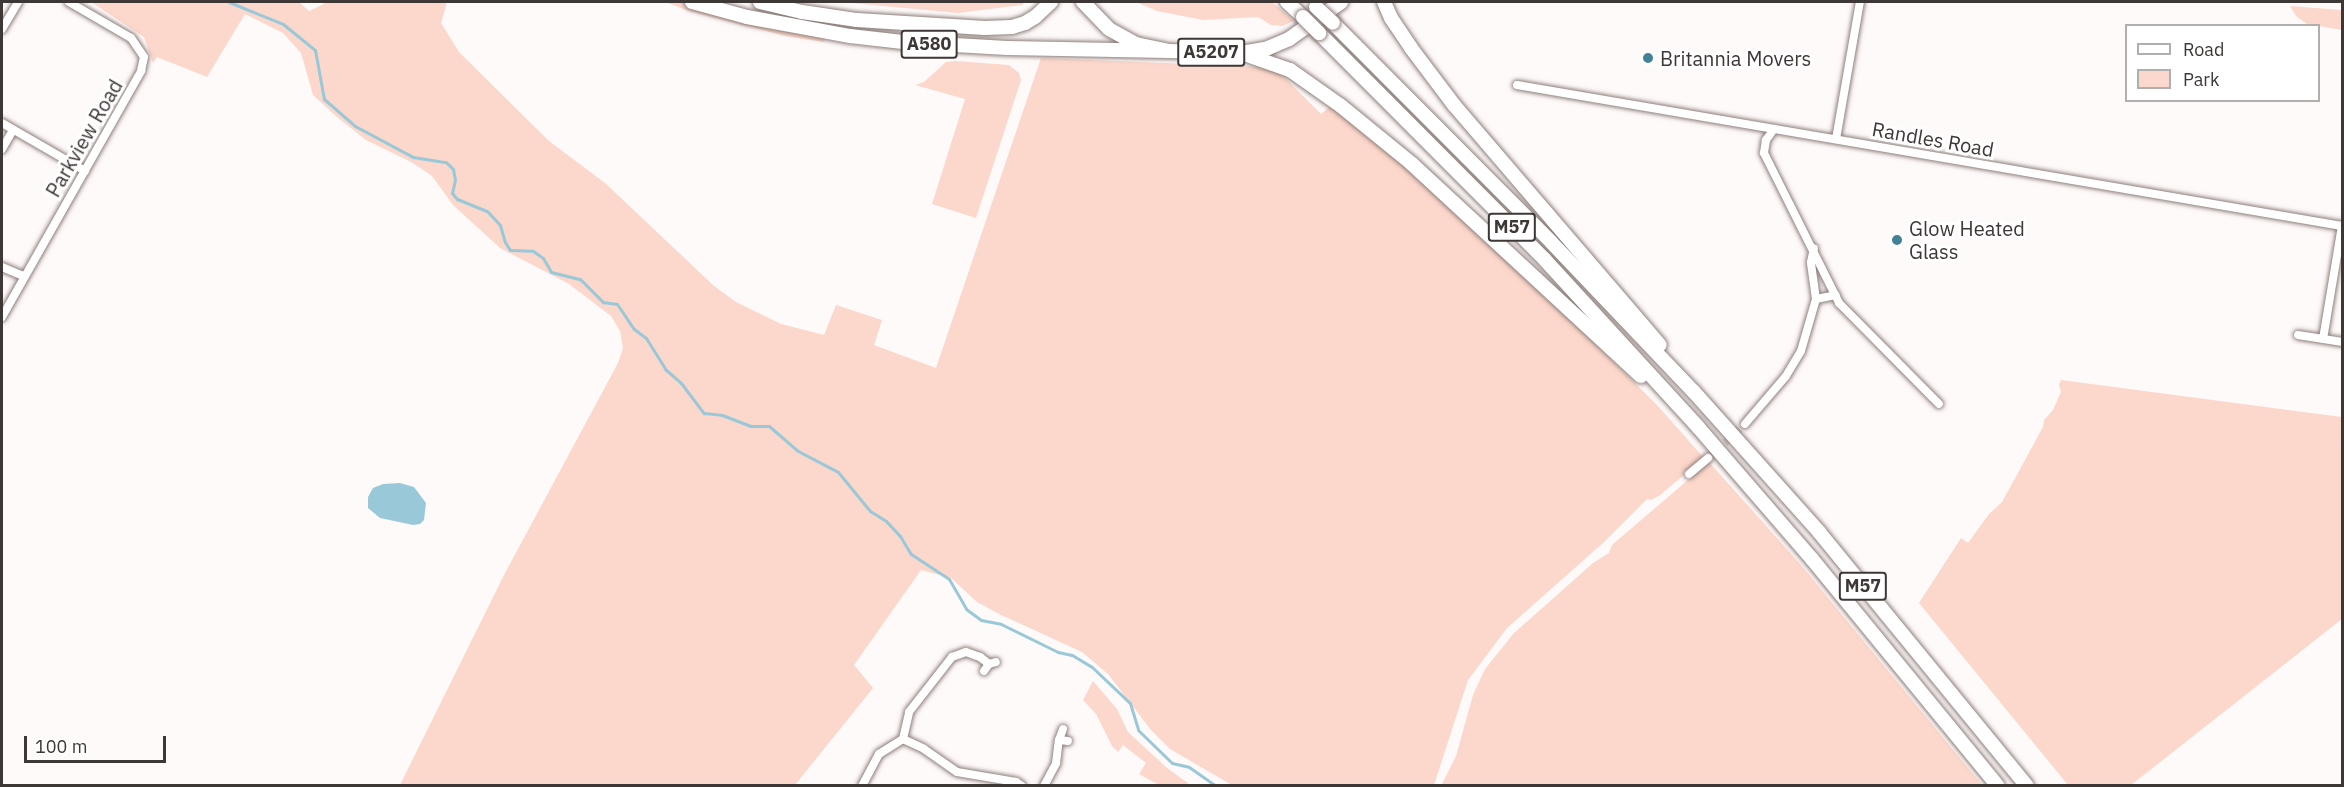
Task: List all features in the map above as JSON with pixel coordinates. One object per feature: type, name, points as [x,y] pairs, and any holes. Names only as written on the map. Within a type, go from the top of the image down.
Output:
[{"type":"highway","name":"A580","points":[[692,2],[758,19],[850,36],[903,42],[1007,48],[1169,51]]},
{"type":"highway","name":"A580","points":[[760,2],[802,12],[857,20],[985,28],[1012,27],[1025,23],[1051,2]]},
{"type":"highway","name":"A5207","points":[[1083,2],[1099,21],[1118,35],[1136,44],[1169,51],[1241,53],[1268,48],[1289,39],[1341,2]]},
{"type":"highway","name":"M57","points":[[1287,2],[1545,260],[1698,427],[1812,559],[1998,786]]},
{"type":"highway","points":[[1384,2],[1391,18],[1411,48],[1454,105],[1655,338],[1694,392]]},
{"type":"highway","name":"M57","points":[[1313,4],[1551,242],[1694,392],[1819,532],[2027,786]]},
{"type":"highway","points":[[1241,53],[1290,70],[1359,120],[1510,252],[1623,361],[1698,427]]},
{"type":"street","points":[[2,29],[18,2]]},
{"type":"street","name":"Parkview Road","points":[[2,317],[23,276],[134,86],[144,57],[131,39],[69,2]]},
{"type":"street","points":[[1836,139],[1860,2]]},
{"type":"street","name":"Randles Road","points":[[1517,85],[2342,226]]},
{"type":"street","points":[[2,123],[85,171]]},
{"type":"street","points":[[1774,129],[1766,140],[1764,153],[1814,248],[1839,303],[1939,404]]},
{"type":"street","points":[[2,149],[13,130]]},
{"type":"street","points":[[2323,339],[2342,226]]},
{"type":"street","points":[[1745,424],[1786,376],[1801,351],[1816,299],[1811,262],[1814,248]]},
{"type":"street","points":[[2,267],[23,276]]},
{"type":"street","points":[[1816,299],[1836,295]]},
{"type":"street","points":[[2298,335],[2343,342]]},
{"type":"street","points":[[1689,474],[1708,458]]},
{"type":"street","points":[[862,786],[879,754],[903,739],[909,712],[952,657],[966,652],[980,657],[989,666]]},
{"type":"street","points":[[1044,786],[1064,741],[1063,729]]},
{"type":"street","points":[[903,739],[924,749],[950,769],[1016,782],[1022,786]]},
{"type":"street","points":[[978,786],[979,776]]},
{"type":"green space","points":[[91,2],[299,2],[309,11],[324,4],[323,2],[447,2],[441,23],[459,52],[549,141],[605,183],[714,286],[736,302],[781,324],[824,335],[836,305],[882,320],[874,345],[936,368],[1041,58],[1263,67],[1280,73],[1321,114],[1333,104],[1386,149],[1559,308],[1657,405],[1704,458],[1660,495],[1651,500],[1647,499],[1604,542],[1507,628],[1468,680],[1434,785],[1230,784],[1170,749],[1151,730],[1108,674],[1082,652],[977,602],[951,578],[921,570],[854,665],[873,688],[795,785],[400,785],[504,575],[618,363],[623,348],[620,331],[611,316],[569,284],[500,248],[453,205],[432,176],[413,163],[366,140],[337,117],[313,95],[301,53],[283,33],[245,14],[207,77],[157,57],[153,63],[144,37]]},
{"type":"green space","points":[[665,2],[684,2],[824,36],[825,39],[824,42],[785,36],[689,11]]},
{"type":"green space","points":[[841,2],[1025,2],[1022,5],[958,13]]},
{"type":"green space","points":[[1136,2],[1272,2],[1294,21],[1282,26],[1271,25],[1258,17],[1203,20],[1157,11]]},
{"type":"green space","points":[[2290,6],[2342,10],[2342,30],[2320,26],[2320,24],[2307,24],[2296,16]]},
{"type":"green space","points":[[946,62],[1009,65],[1019,73],[1021,80],[976,218],[932,204],[965,99],[915,85],[924,82]]},
{"type":"green space","points":[[2061,380],[2342,417],[2340,446],[2342,444],[2342,619],[2131,785],[2068,785],[1919,603],[1961,538],[1968,543],[1989,514],[2002,502],[2043,427],[2044,420],[2053,410],[2061,392],[2059,385]]},
{"type":"green space","points":[[1709,462],[1801,565],[1982,785],[1441,786],[1456,756],[1473,695],[1485,669],[1514,633],[1593,563],[1609,553],[1612,545]]},
{"type":"green space","points":[[1093,681],[1117,709],[1128,732],[1167,768],[1188,783],[1159,785],[1139,774],[1146,763],[1123,745],[1118,752],[1112,746],[1096,714],[1083,700]]},
{"type":"water","points":[[400,483],[414,487],[426,503],[424,520],[420,524],[413,525],[380,518],[368,508],[368,497],[373,488],[383,484]]},
{"type":"waterway","points":[[229,2],[283,24],[315,50],[324,99],[355,126],[413,157],[446,162],[453,169],[455,180],[452,193],[457,199],[487,211],[500,225],[510,250],[533,251],[543,258],[551,272],[580,279],[603,302],[617,304],[634,329],[646,338],[665,369],[681,383],[704,413],[722,415],[750,426],[769,426],[798,451],[838,472],[870,511],[886,521],[900,536],[911,554],[949,579],[966,609],[981,620],[1001,624],[1058,652],[1072,655],[1092,667],[1130,703],[1138,730],[1172,763],[1189,767],[1216,786]]},
{"type":"tunnel","points":[[1716,451],[1745,424]]},
{"type":"place","name":"Britannia Movers","points":[[1648,58]]},
{"type":"place","name":"Glow Heated Glass","points":[[1897,240]]}]
